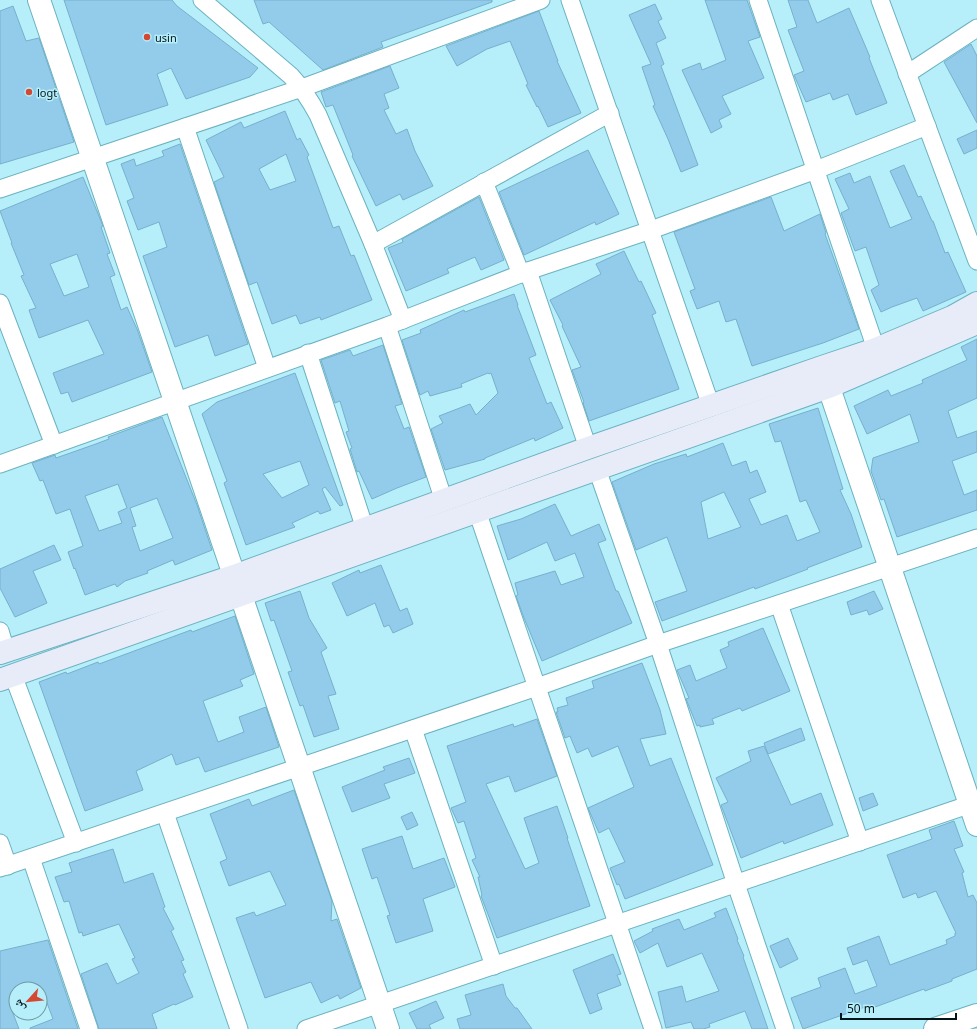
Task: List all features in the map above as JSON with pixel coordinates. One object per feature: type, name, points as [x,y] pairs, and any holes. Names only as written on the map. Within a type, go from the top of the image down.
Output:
[{"type":"main road","points":[[2,645],[237,585],[477,511],[597,469],[828,387],[880,356],[977,303]]},
{"type":"main road","points":[[7,678],[237,585],[366,529],[588,448],[822,367],[880,356],[977,323]]},
{"type":"street","points":[[39,0],[174,402],[388,1029]]},
{"type":"street","points":[[202,0],[290,76],[302,88],[318,115],[373,244],[444,501]]},
{"type":"street","points":[[0,189],[302,88],[541,0]]},
{"type":"street","points":[[570,0],[711,406]]},
{"type":"street","points":[[758,0],[880,356]]},
{"type":"street","points":[[880,0],[977,261]]},
{"type":"street","points":[[907,74],[977,28]]},
{"type":"street","points":[[373,244],[610,113]]},
{"type":"street","points":[[0,464],[395,323],[525,273],[651,230],[816,170],[927,126]]},
{"type":"street","points":[[185,127],[267,368]]},
{"type":"street","points":[[484,182],[525,273],[588,448]]},
{"type":"street","points":[[0,303],[54,445]]},
{"type":"street","points":[[308,353],[366,529]]},
{"type":"street","points":[[822,367],[890,567],[974,803],[977,825]]},
{"type":"street","points":[[597,469],[658,644],[785,1029]]},
{"type":"street","points":[[477,511],[654,1029]]},
{"type":"street","points":[[0,843],[4,867],[537,687],[658,644],[977,538]]},
{"type":"street","points":[[779,604],[860,842]]},
{"type":"street","points":[[7,678],[76,842]]},
{"type":"street","points":[[413,729],[494,966]]},
{"type":"street","points":[[306,1029],[974,803]]},
{"type":"street","points":[[165,812],[239,1029]]},
{"type":"street","points":[[30,858],[89,1029]]},
{"type":"street","points":[[935,1029],[977,1015]]},
{"type":"building","name":"usin","points":[[64,0],[172,0],[177,6],[258,68],[250,77],[186,99],[171,68],[157,74],[168,105],[106,125]]},
{"type":"building","points":[[254,0],[492,0],[492,2],[381,42],[383,47],[323,70],[269,22],[263,24]]},
{"type":"building","points":[[705,0],[747,0],[760,37],[748,41],[764,78],[722,96],[731,114],[719,120],[722,127],[711,133],[682,70],[700,63],[702,70],[726,60]]},
{"type":"building","points":[[788,0],[808,0],[817,23],[849,8],[870,57],[869,58],[887,103],[856,115],[848,94],[833,100],[830,93],[806,102],[794,75],[804,71],[788,30],[797,27]]},
{"type":"building","points":[[655,4],[662,19],[658,21],[666,38],[656,43],[664,64],[661,66],[698,165],[681,172],[653,106],[655,105],[642,67],[651,64],[629,15]]},
{"type":"building","name":"logt","points":[[13,6],[26,41],[39,38],[74,142],[0,164],[0,11]]},
{"type":"building","points":[[539,11],[557,61],[581,113],[548,127],[526,85],[528,84],[510,41],[487,49],[457,66],[446,46]]},
{"type":"building","points":[[971,44],[977,56],[977,123],[944,62]]},
{"type":"building","points":[[390,66],[399,88],[384,94],[389,108],[384,110],[396,134],[407,129],[415,151],[433,186],[403,200],[400,194],[376,206],[352,156],[353,155],[333,105],[326,107],[321,92]]},
{"type":"building","points":[[285,111],[297,140],[300,138],[309,155],[307,157],[333,228],[339,226],[351,256],[354,255],[372,300],[321,320],[320,317],[300,324],[296,315],[272,324],[257,282],[249,285],[214,182],[224,177],[206,140],[241,122],[244,128]],"holes":[[[286,154],[296,181],[270,190],[259,169]]]},
{"type":"building","points":[[977,130],[977,148],[964,154],[957,139]]},
{"type":"building","points":[[180,144],[248,344],[215,356],[208,335],[175,347],[143,256],[167,247],[159,222],[138,230],[127,201],[134,198],[121,164],[134,159],[136,166],[164,156],[162,151]]},
{"type":"building","points":[[588,150],[619,214],[596,225],[595,222],[524,255],[499,192]]},
{"type":"building","points":[[904,165],[918,197],[921,196],[933,221],[945,253],[948,252],[966,292],[923,311],[917,298],[881,312],[871,290],[879,285],[866,247],[855,251],[841,213],[849,209],[835,179],[850,173],[854,183],[870,176],[890,228],[912,219],[890,171]]},
{"type":"building","points":[[83,177],[103,226],[101,227],[110,253],[107,254],[115,275],[110,277],[121,310],[127,307],[137,329],[152,372],[72,402],[68,392],[61,394],[53,373],[104,354],[88,320],[39,338],[29,310],[36,308],[21,276],[24,275],[0,211]],"holes":[[[77,254],[89,287],[64,296],[50,264]]]},
{"type":"building","points":[[479,197],[504,260],[481,270],[475,257],[447,269],[449,273],[406,291],[388,248],[403,242],[402,239]]},
{"type":"building","points":[[771,197],[784,231],[820,214],[826,233],[825,234],[859,329],[823,343],[752,366],[736,319],[726,322],[719,301],[697,309],[690,291],[695,289],[674,232]]},
{"type":"building","points":[[624,251],[639,282],[641,281],[656,313],[652,315],[679,389],[589,421],[583,403],[584,402],[572,370],[581,367],[562,326],[563,325],[550,300],[601,274],[596,264]]},
{"type":"building","points":[[514,294],[536,355],[529,358],[547,404],[551,402],[563,428],[535,441],[534,438],[485,459],[445,470],[431,429],[443,423],[439,416],[470,404],[476,415],[498,393],[491,373],[488,373],[461,384],[462,387],[430,396],[428,391],[420,395],[402,340],[421,333],[420,330],[464,310],[465,312]]},
{"type":"building","points":[[977,339],[977,398],[948,411],[957,438],[977,431],[977,452],[952,461],[964,495],[977,490],[977,510],[897,537],[884,499],[881,500],[871,471],[873,458],[919,442],[910,414],[867,434],[854,406],[888,390],[891,396],[923,383],[922,380],[967,360],[961,347]]},
{"type":"building","points":[[383,345],[402,404],[395,406],[404,429],[409,427],[426,477],[372,499],[359,471],[357,472],[350,449],[352,448],[346,432],[349,431],[340,401],[335,403],[321,360],[350,350],[353,356]]},
{"type":"building","points":[[295,373],[343,505],[340,506],[325,487],[322,489],[331,510],[320,514],[318,511],[292,523],[295,527],[246,545],[224,483],[227,481],[202,414],[217,402]],"holes":[[[300,461],[309,485],[282,498],[263,474]]]},
{"type":"building","points":[[818,408],[843,489],[840,490],[851,514],[862,547],[755,589],[754,587],[662,621],[655,602],[687,591],[667,537],[636,550],[612,482],[654,464],[686,454],[687,457],[723,443],[732,466],[746,461],[750,473],[757,470],[766,492],[749,499],[761,525],[787,515],[797,541],[820,532],[806,500],[800,502],[781,441],[775,442],[769,424]],"holes":[[[724,492],[741,527],[708,539],[701,502]]]},
{"type":"building","points":[[162,417],[197,505],[212,550],[175,565],[173,560],[147,571],[148,573],[125,581],[117,587],[115,584],[85,595],[68,552],[83,546],[70,509],[56,514],[43,480],[40,481],[32,463],[55,455],[56,458],[109,439],[108,437]],"holes":[[[118,484],[127,508],[118,512],[122,523],[99,531],[85,496]],[[157,498],[173,538],[140,551],[132,527],[136,526],[130,508]]]},
{"type":"building","points":[[555,504],[571,536],[599,524],[606,540],[598,543],[616,591],[618,591],[632,623],[542,661],[516,596],[518,595],[515,583],[555,571],[561,585],[584,577],[575,553],[555,561],[547,542],[508,560],[497,526],[521,519]]},
{"type":"building","points":[[54,545],[61,560],[33,571],[47,603],[15,617],[0,588],[0,569]]},
{"type":"building","points":[[381,565],[400,611],[407,608],[413,624],[393,633],[389,625],[384,627],[375,603],[347,616],[332,583],[359,570],[360,573]]},
{"type":"building","points":[[300,591],[309,618],[327,648],[321,652],[336,694],[328,696],[339,729],[314,737],[303,705],[300,706],[288,672],[292,671],[274,620],[271,621],[265,603]]},
{"type":"building","points":[[874,591],[883,609],[869,615],[867,610],[851,615],[847,602]]},
{"type":"building","points":[[235,616],[254,674],[240,680],[243,686],[203,701],[218,742],[244,732],[239,717],[266,707],[279,747],[205,772],[199,757],[176,765],[172,754],[136,771],[143,790],[85,811],[39,682],[66,672],[67,674],[98,662],[99,664],[191,630],[192,632]]},
{"type":"building","points":[[763,628],[790,691],[742,711],[740,708],[712,719],[714,724],[700,727],[700,725],[697,726],[686,699],[689,698],[677,670],[690,665],[696,681],[727,668],[720,650],[729,646],[728,642]]},
{"type":"building","points":[[642,663],[660,710],[666,734],[640,739],[650,766],[671,758],[713,865],[625,899],[610,868],[625,862],[609,828],[599,833],[588,808],[634,787],[618,746],[592,757],[588,748],[577,753],[570,736],[565,738],[556,712],[558,712],[557,708],[568,705],[566,698],[594,688],[592,681]]},
{"type":"building","points":[[537,719],[557,776],[515,792],[509,776],[486,784],[525,869],[539,863],[524,818],[557,806],[590,906],[497,938],[481,896],[478,877],[480,877],[472,860],[476,858],[464,821],[458,823],[451,808],[466,802],[447,746],[513,724],[514,727]]},
{"type":"building","points":[[801,728],[805,740],[768,754],[764,743]]},
{"type":"building","points":[[764,746],[791,805],[821,793],[833,825],[784,844],[783,841],[741,858],[721,805],[728,802],[716,778],[751,761],[748,751]]},
{"type":"building","points":[[409,758],[415,773],[384,784],[390,798],[352,812],[342,787],[385,770],[383,767]]},
{"type":"building","points":[[294,790],[332,901],[331,921],[337,919],[361,988],[340,999],[338,995],[321,1003],[311,982],[265,998],[236,918],[254,912],[256,916],[286,905],[270,871],[229,886],[220,862],[227,859],[210,814],[249,799],[252,806]]},
{"type":"building","points":[[873,793],[878,805],[863,811],[859,798]]},
{"type":"building","points":[[412,812],[418,825],[407,830],[401,817]]},
{"type":"building","points":[[954,821],[963,846],[954,849],[964,872],[962,873],[968,897],[973,895],[977,903],[977,969],[952,979],[952,981],[925,991],[924,989],[867,1010],[865,1007],[803,1029],[791,998],[821,987],[818,978],[845,968],[855,994],[877,986],[867,960],[853,965],[847,948],[879,936],[890,965],[947,944],[946,940],[955,936],[956,933],[936,891],[918,898],[916,893],[903,898],[887,855],[932,839],[929,830]]},
{"type":"building","points":[[402,836],[413,869],[444,858],[455,887],[423,899],[433,931],[396,943],[387,916],[390,915],[377,877],[372,879],[362,849]]},
{"type":"building","points":[[113,849],[124,883],[153,873],[165,907],[163,908],[174,929],[171,931],[184,960],[181,961],[186,972],[183,974],[193,997],[152,1014],[157,1029],[99,1029],[81,974],[107,963],[117,984],[139,973],[132,959],[135,958],[119,924],[83,936],[82,932],[79,933],[69,901],[64,902],[55,877],[72,872],[69,863]]},
{"type":"building","points":[[726,908],[744,956],[743,957],[768,1029],[752,1029],[745,1011],[709,1024],[710,1027],[703,1029],[694,1029],[691,1022],[666,1028],[658,992],[682,986],[686,1002],[719,991],[702,953],[667,967],[658,943],[640,953],[634,941],[653,931],[652,929],[679,919],[684,930],[716,917],[714,913]]},
{"type":"building","points":[[788,938],[798,959],[780,968],[770,946]]},
{"type":"building","points":[[48,940],[78,1029],[30,1029],[53,1019],[48,1006],[48,981],[8,981],[8,1021],[16,1021],[19,1029],[0,1029],[0,951]]},
{"type":"building","points":[[613,954],[621,974],[617,975],[621,985],[597,994],[602,1009],[590,1014],[573,970]]},
{"type":"building","points":[[503,984],[506,996],[515,1008],[517,1008],[532,1029],[460,1029],[457,1019],[471,1015],[465,995]]},
{"type":"building","points":[[436,1001],[444,1018],[429,1025],[431,1029],[417,1029],[409,1013]]},
{"type":"place","name":"usin","points":[[147,37]]},
{"type":"place","name":"logt","points":[[29,92]]}]
